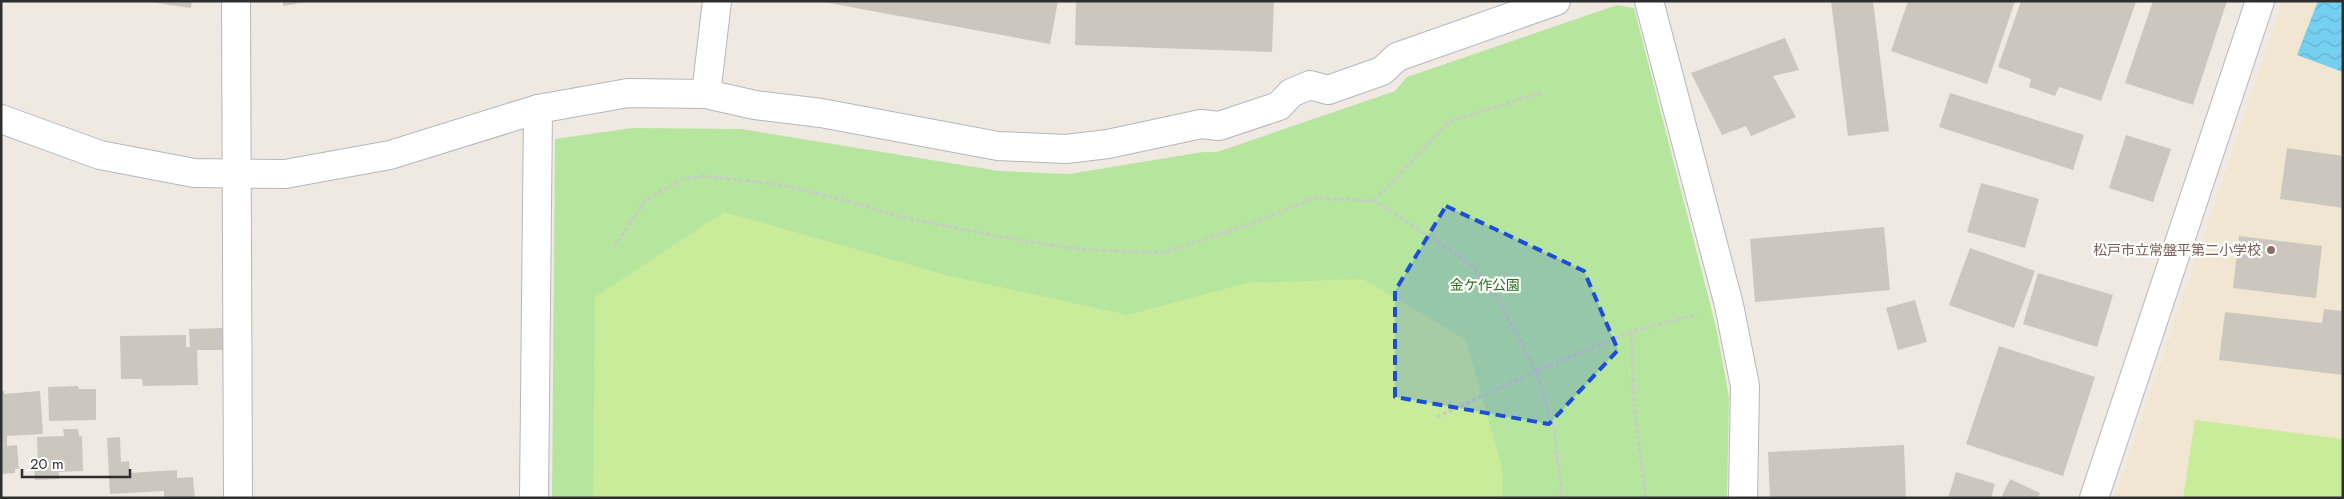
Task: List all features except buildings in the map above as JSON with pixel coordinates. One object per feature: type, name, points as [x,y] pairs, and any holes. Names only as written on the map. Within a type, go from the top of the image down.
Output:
[{"type":"street","points":[[236,1],[238,498]]},
{"type":"street","points":[[706,94],[717,1]]},
{"type":"street","points":[[1,119],[100,154],[194,173],[286,174],[390,155],[538,109],[628,92],[706,94],[755,105],[821,113],[998,146],[1066,149],[1108,144],[1201,124],[1219,126],[1279,106],[1290,93],[1310,85],[1328,90],[1382,71],[1397,57],[1556,1]]},
{"type":"street","points":[[1649,1],[1729,305],[1745,386],[1743,498]]},
{"type":"street","points":[[2094,498],[2260,1]]},
{"type":"street","points":[[534,498],[538,109]]},
{"type":"path","points":[[1374,201],[1450,120],[1541,93]]},
{"type":"path","points":[[614,247],[645,201],[678,180],[704,176],[782,185],[844,200],[901,217],[996,236],[1076,249],[1162,254],[1242,227],[1314,198],[1374,201],[1466,260],[1493,290],[1536,370],[1554,428],[1562,498]]},
{"type":"path","points":[[1436,417],[1536,370],[1631,332],[1729,305]]},
{"type":"path","points":[[1631,332],[1634,406],[1646,498]]},
{"type":"highlighted area","points":[[1446,206],[1584,271],[1618,350],[1549,424],[1395,397],[1395,291]]},
{"type":"shaded area","name":"松戸市立常盤平第二小学校","points":[[2283,1],[2343,1],[2343,498],[2115,498]]},
{"type":"green space","name":"金ケ作公園","points":[[1617,5],[1634,8],[1716,327],[1729,397],[1727,498],[552,498],[555,139],[632,128],[741,129],[999,171],[1069,174],[1203,152],[1217,152],[1395,91],[1407,77]]},
{"type":"green space","points":[[724,212],[950,276],[1128,315],[1246,283],[1363,279],[1466,340],[1503,472],[1502,498],[593,498],[595,297]]},
{"type":"green space","points":[[2195,420],[2343,439],[2343,498],[2183,498]]},
{"type":"water","points":[[2318,1],[2343,1],[2343,72],[2297,55]]},
{"type":"place","name":"松戸市立常盤平第二小学校","points":[[2271,250]]}]
